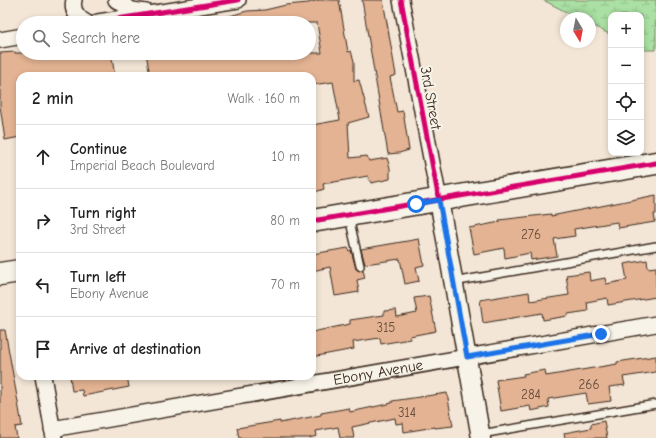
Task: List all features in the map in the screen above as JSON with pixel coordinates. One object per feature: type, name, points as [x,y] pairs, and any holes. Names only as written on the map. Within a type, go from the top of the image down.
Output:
[{"type":"main road","points":[[316,220],[656,163]]},
{"type":"main road","points":[[0,274],[16,272]]},
{"type":"street","points":[[74,0],[74,10],[77,16]]},
{"type":"street","points":[[104,16],[107,14],[109,8],[109,0]]},
{"type":"street","points":[[116,0],[132,10],[155,14]]},
{"type":"street","points":[[141,16],[238,0]]},
{"type":"street","name":"3rd Street","points":[[402,0],[481,436]]},
{"type":"street","points":[[0,40],[16,37]]},
{"type":"street","name":"Ebony Avenue","points":[[53,434],[467,357],[656,324]]},
{"type":"street","points":[[44,380],[53,434]]},
{"type":"lane","points":[[349,215],[360,266]]},
{"type":"lane","points":[[453,282],[656,246]]},
{"type":"lane","points":[[481,436],[656,404]]},
{"type":"green space","points":[[543,0],[656,0],[656,50],[644,50],[644,12],[608,12],[608,33],[596,27],[596,12],[566,12]]},
{"type":"building","points":[[319,0],[339,0],[348,52],[351,51],[354,61],[354,81],[359,80],[369,117],[348,123],[350,158],[367,156],[369,161],[387,158],[390,168],[390,179],[371,183],[368,176],[323,184],[324,189],[316,192],[316,124],[340,120],[333,82],[316,84],[316,72],[149,72],[147,60],[316,60],[316,53],[322,53],[316,16],[230,16],[247,11],[265,10],[286,5],[308,3]]},
{"type":"building","points":[[362,0],[383,0],[396,75],[390,77],[397,112],[403,111],[409,150],[399,153],[388,154]]},
{"type":"building","points":[[15,52],[16,60],[112,60],[114,72],[16,72],[16,138],[5,140],[0,106],[0,53]]},
{"type":"building","points":[[656,195],[656,214],[654,214],[655,222],[618,228],[617,222],[574,229],[575,236],[554,239],[557,256],[531,260],[530,253],[505,258],[504,248],[474,254],[469,228],[500,222],[499,220],[551,214],[551,216]]},
{"type":"building","points":[[419,239],[424,265],[416,267],[419,281],[405,284],[400,259],[365,264],[361,249]]},
{"type":"building","points":[[348,248],[349,251],[351,250],[356,269],[359,271],[363,270],[365,278],[357,280],[359,292],[335,296],[330,267],[316,270],[316,253]]},
{"type":"building","points":[[647,260],[648,268],[656,267],[656,297],[608,305],[607,298],[587,302],[588,311],[568,314],[568,316],[543,320],[542,313],[483,323],[480,300],[529,292],[530,301],[569,295],[566,275],[589,272],[590,281],[605,278],[606,284],[627,280],[624,264]]},
{"type":"building","points":[[429,296],[436,331],[410,336],[410,339],[381,344],[380,338],[353,342],[354,349],[316,356],[316,331],[350,324],[350,320],[384,315],[384,311],[396,310],[397,317],[417,313],[414,298]]},
{"type":"building","points":[[0,330],[5,330],[22,426],[15,427],[17,438],[0,438]]},
{"type":"building","points":[[656,356],[656,372],[623,377],[625,385],[609,387],[611,401],[588,404],[586,393],[548,399],[549,407],[531,411],[530,406],[501,411],[496,380],[524,376],[523,374],[545,370],[546,376]]},
{"type":"building","points":[[71,380],[128,380],[129,387],[83,396],[82,390],[72,391]]},
{"type":"building","points":[[447,393],[453,426],[404,432],[403,423],[396,424],[395,418],[352,427],[354,438],[340,438],[338,427],[316,431],[317,436],[309,438],[239,438],[237,428],[280,421],[280,423],[349,408],[350,412],[392,403],[392,401]]},
{"type":"building","points":[[604,421],[607,438],[565,438],[564,433],[591,428],[591,424]]},
{"type":"cycle path","points":[[136,16],[238,0]]},
{"type":"cycle path","points":[[401,0],[439,200]]},
{"type":"cycle path","points":[[316,220],[656,163]]},
{"type":"route","points":[[416,204],[439,200],[467,357],[601,334]]}]
